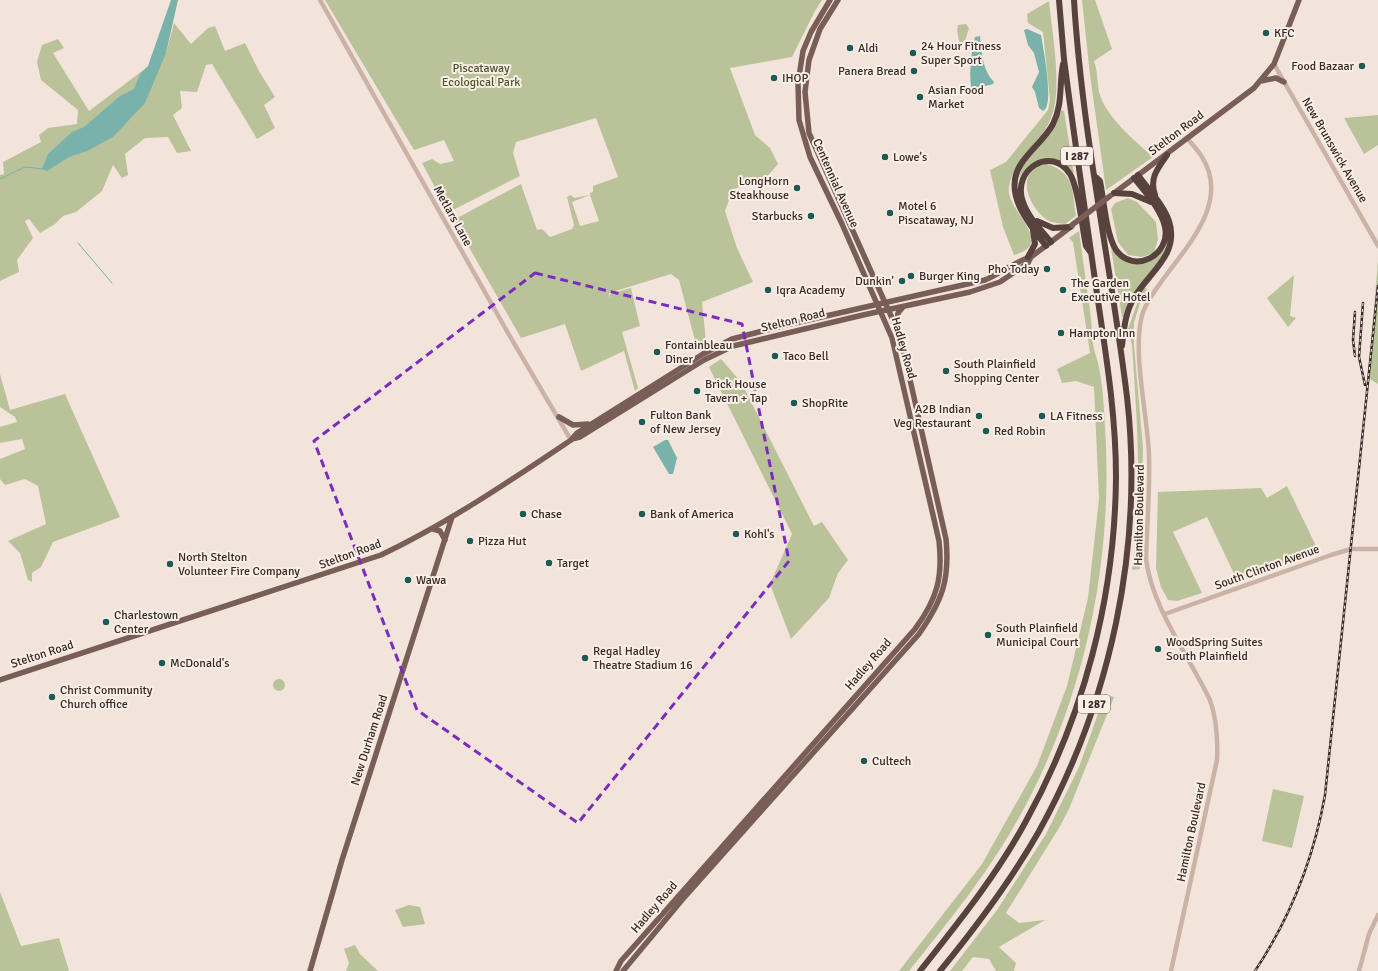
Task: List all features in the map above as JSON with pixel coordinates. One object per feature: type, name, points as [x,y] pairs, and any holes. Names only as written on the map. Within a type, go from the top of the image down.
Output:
[{"type":"highway","name":"I 287","points":[[920,971],[993,875],[1037,800],[1068,731],[1096,642],[1110,560],[1116,464],[1110,386],[1064,59],[1059,0]]},
{"type":"highway","name":"I 287","points":[[940,971],[994,901],[1037,834],[1074,758],[1102,678],[1122,591],[1129,525],[1131,456],[1127,398],[1081,75],[1074,0]]},
{"type":"highway","points":[[1049,244],[1032,227],[1021,210],[1016,199],[1016,174],[1021,164],[1044,138],[1056,117],[1061,99],[1061,73],[1064,59]]},
{"type":"highway","points":[[1096,177],[1100,182],[1112,242],[1121,255],[1129,260],[1138,262],[1148,260],[1160,252],[1164,243],[1166,232],[1164,221],[1155,202],[1153,177],[1167,155]]},
{"type":"highway","points":[[1049,244],[1022,201],[1020,186],[1030,167],[1040,163],[1054,162],[1062,166],[1068,172],[1073,182],[1086,246],[1091,253]]},
{"type":"highway","points":[[1122,355],[1125,325],[1130,307],[1139,290],[1162,264],[1168,253],[1170,242],[1169,219],[1136,176]]},
{"type":"highway","points":[[1112,195],[1137,195],[1155,202]]},
{"type":"highway","points":[[1032,218],[1049,228],[1071,226]]},
{"type":"highway","points":[[1030,257],[1035,244],[1032,227]]},
{"type":"main road","name":"Centennial Avenue","points":[[830,0],[811,32],[803,51],[798,83],[799,119],[810,157],[879,304]]},
{"type":"main road","name":"Centennial Avenue","points":[[838,0],[820,29],[809,60],[805,92],[806,115],[809,133],[817,152],[886,302]]},
{"type":"main road","name":"Stelton Road","points":[[572,440],[577,433],[592,423],[703,354],[732,340],[752,333],[985,280],[1030,257],[1239,100],[1259,82],[1274,64],[1299,0]]},
{"type":"main road","points":[[1259,82],[1276,78],[1284,82]]},
{"type":"main road","name":"Stelton Road","points":[[0,680],[381,555],[452,518],[572,440],[580,437],[704,360],[733,346],[970,292],[993,284],[1028,263],[1030,257]]},
{"type":"main road","name":"Hadley Road","points":[[886,302],[901,340]]},
{"type":"main road","name":"Hadley Road","points":[[616,971],[621,961],[915,628],[926,614],[936,595],[940,576],[941,554],[896,353],[879,304]]},
{"type":"main road","name":"Hadley Road","points":[[623,971],[692,889],[919,634],[935,612],[942,596],[947,575],[948,558],[946,540],[901,340],[897,318],[903,307]]},
{"type":"main road","points":[[559,417],[569,423],[578,425],[592,423]]},
{"type":"main road","name":"New Durham Road","points":[[310,971],[347,845],[452,518]]},
{"type":"main road","points":[[433,529],[440,531],[445,540]]},
{"type":"main road","points":[[915,628],[919,634]]},
{"type":"street","name":"Metlars Lane","points":[[320,0],[508,333],[572,440]]},
{"type":"street","name":"New Brunswick Avenue","points":[[1274,64],[1378,246]]},
{"type":"street","name":"Hamilton Boulevard","points":[[1170,971],[1217,760],[1218,741],[1214,714],[1210,700],[1152,586],[1146,559],[1149,455],[1139,337],[1143,311],[1150,297],[1195,236],[1207,212],[1210,201],[1211,184],[1206,165],[1202,156],[1187,138]]},
{"type":"street","name":"South Clinton Avenue","points":[[1165,614],[1331,555],[1351,549],[1378,548]]},
{"type":"street","points":[[1359,971],[1369,934],[1378,915]]},
{"type":"highlighted area","points":[[535,273],[742,324],[789,561],[578,823],[417,710],[314,441]]},
{"type":"green space","name":"Piscataway Ecological Park","points":[[325,0],[822,0],[792,57],[730,68],[755,135],[770,148],[778,164],[764,180],[733,189],[725,211],[737,248],[753,282],[702,302],[706,342],[697,348],[679,280],[671,274],[609,293],[610,299],[610,294],[631,288],[640,326],[622,332],[638,388],[635,391],[624,351],[581,371],[565,324],[521,338],[455,223],[457,218],[521,184],[537,230],[542,229],[550,237],[572,229],[574,225],[567,197],[571,195],[574,198],[590,195],[590,193],[593,192],[593,186],[618,177],[596,118],[516,142],[513,153],[520,176],[455,209],[446,208],[422,163],[432,159],[440,164],[454,161],[444,140],[414,150]],"holes":[[[590,195],[599,221],[580,226],[572,202]]]},
{"type":"green space","points":[[1082,0],[1095,0],[1112,49],[1094,61],[1102,101],[1107,110],[1122,128],[1153,157],[1106,190],[1090,75]]},
{"type":"green space","points":[[1049,1],[1056,61],[1056,92],[1051,118],[1041,136],[1016,168],[1009,187],[1010,196],[1014,206],[1031,235],[1031,243],[1026,250],[1014,255],[1003,227],[990,170],[1006,162],[1048,110],[1050,100],[1043,32],[1028,23],[1027,14]]},
{"type":"green space","points":[[174,23],[191,44],[208,28],[215,26],[225,51],[245,43],[259,71],[275,97],[264,105],[275,128],[257,139],[212,64],[206,65],[197,92],[180,91],[182,108],[173,115],[191,151],[177,153],[168,137],[145,138],[125,154],[128,175],[122,178],[113,165],[102,191],[76,212],[63,216],[55,224],[40,233],[29,219],[25,221],[33,238],[17,260],[19,272],[0,281],[0,175],[4,174],[3,162],[41,142],[39,135],[48,128],[77,124],[78,110],[41,80],[37,62],[42,45],[58,39],[64,48],[53,53],[89,111],[166,53]]},
{"type":"green space","points":[[966,24],[969,28],[965,41],[962,43],[959,41],[957,30],[958,25]]},
{"type":"green space","points":[[1061,110],[1064,111],[1074,174],[1060,163],[1053,160],[1045,160],[1038,161],[1031,165],[1019,178],[1023,164],[1052,130]]},
{"type":"green space","points":[[1378,115],[1378,145],[1364,154],[1344,118]]},
{"type":"green space","points":[[1047,164],[1063,172],[1070,184],[1076,216],[1065,224],[1051,222],[1043,217],[1029,197],[1027,181],[1030,174],[1036,167]]},
{"type":"green space","points":[[1128,198],[1137,202],[1156,222],[1158,239],[1154,253],[1142,257],[1128,255],[1118,242],[1111,209],[1115,203]]},
{"type":"green space","points":[[1079,231],[1091,318],[1093,345],[1102,388],[1105,427],[1106,484],[1103,542],[1096,599],[1083,656],[1067,711],[1045,765],[1019,817],[989,866],[950,920],[909,971],[899,971],[982,864],[1037,766],[1067,686],[1088,598],[1099,499],[1094,387],[1076,381],[1062,383],[1057,369],[1090,353],[1073,242],[1069,238]]},
{"type":"green space","points":[[1109,235],[1116,253],[1139,262],[1154,259],[1167,246],[1165,253],[1124,317],[1122,317]]},
{"type":"green space","points":[[1378,261],[1378,384],[1368,378]]},
{"type":"green space","points":[[1294,275],[1290,316],[1296,318],[1288,327],[1267,298]]},
{"type":"green space","points":[[1143,287],[1147,289],[1140,303],[1134,323],[1134,345],[1143,448],[1140,569],[1132,570],[1137,514],[1138,458],[1132,346],[1128,329]]},
{"type":"green space","points":[[721,359],[741,382],[814,526],[822,522],[848,560],[838,573],[829,598],[791,639],[770,584],[792,534],[709,367]]},
{"type":"green space","points":[[0,374],[10,410],[65,394],[120,517],[53,542],[41,567],[32,573],[32,582],[28,580],[20,553],[8,541],[46,524],[38,486],[25,479],[5,485],[0,479],[0,459],[25,449],[22,439],[0,443],[0,427],[17,422],[15,417],[0,407]]},
{"type":"green space","points":[[1287,486],[1318,550],[1237,580],[1207,517],[1173,532],[1202,593],[1177,601],[1168,600],[1161,587],[1156,568],[1158,492],[1261,488],[1267,498]]},
{"type":"green space","points":[[277,679],[281,679],[285,685],[281,691],[277,691],[273,687],[273,683]]},
{"type":"green space","points":[[1105,694],[1114,697],[1069,809],[1059,828],[1006,913],[1019,923],[1045,920],[999,947],[1016,963],[1014,971],[996,971],[989,959],[973,957],[962,971],[950,971],[997,910],[1046,834],[1079,767]]},
{"type":"green space","points":[[1273,789],[1304,796],[1292,848],[1262,841]]},
{"type":"green space","points":[[0,892],[21,946],[59,938],[69,971],[0,971]]},
{"type":"green space","points":[[409,905],[420,907],[425,924],[403,927],[395,910]]},
{"type":"green space","points":[[355,945],[360,954],[378,971],[346,971],[349,963],[344,949]]},
{"type":"water","points":[[171,0],[178,0],[166,53],[145,103],[113,137],[87,151],[69,157],[47,171],[42,169],[48,154],[72,132],[84,127],[120,96],[134,89],[140,74],[148,66]]},
{"type":"water","points":[[1027,29],[1041,35],[1046,63],[1048,88],[1048,99],[1046,107],[1043,111],[1039,108],[1035,92],[1032,87],[1039,72],[1034,53],[1028,45],[1024,30]]},
{"type":"water","points":[[980,36],[985,66],[994,82],[993,84],[974,89],[971,87],[970,81],[971,56],[975,37]]},
{"type":"water","points":[[665,440],[668,440],[677,458],[673,474],[669,474],[653,447]]},
{"type":"waterway","points":[[0,179],[25,167],[43,169]]},
{"type":"waterway","points":[[78,243],[112,283]]},
{"type":"railway","points":[[1255,971],[1279,930],[1299,886],[1314,841],[1325,795],[1378,286]]},
{"type":"railway","points":[[1363,303],[1359,357],[1365,385]]},
{"type":"railway","points":[[1355,312],[1353,340],[1355,356]]},
{"type":"place","name":"KFC","points":[[1266,33]]},
{"type":"place","name":"Aldi","points":[[850,48]]},
{"type":"place","name":"24 Hour Fitness Super Sport","points":[[913,53]]},
{"type":"place","name":"Food Bazaar","points":[[1362,66]]},
{"type":"place","name":"Panera Bread","points":[[914,71]]},
{"type":"place","name":"IHOP","points":[[774,78]]},
{"type":"place","name":"Asian Food Market","points":[[920,97]]},
{"type":"place","name":"Lowe's","points":[[885,157]]},
{"type":"place","name":"LongHorn Steakhouse","points":[[797,188]]},
{"type":"place","name":"Motel 6 Piscataway, NJ","points":[[890,213]]},
{"type":"place","name":"Starbucks","points":[[811,216]]},
{"type":"place","name":"Pho Today","points":[[1047,269]]},
{"type":"place","name":"Burger King","points":[[911,276]]},
{"type":"place","name":"Dunkin'","points":[[902,281]]},
{"type":"place","name":"Iqra Academy","points":[[768,290]]},
{"type":"place","name":"The Garden Executive Hotel","points":[[1063,290]]},
{"type":"place","name":"Hampton Inn","points":[[1061,333]]},
{"type":"place","name":"Fontainbleau Diner","points":[[657,352]]},
{"type":"place","name":"Taco Bell","points":[[775,356]]},
{"type":"place","name":"South Plainfield Shopping Center","points":[[946,371]]},
{"type":"place","name":"Brick House Tavern + Tap","points":[[697,391]]},
{"type":"place","name":"ShopRite","points":[[794,403]]},
{"type":"place","name":"A2B Indian Veg Restaurant","points":[[979,416]]},
{"type":"place","name":"LA Fitness","points":[[1042,416]]},
{"type":"place","name":"Fulton Bank of New Jersey","points":[[642,422]]},
{"type":"place","name":"Red Robin","points":[[986,431]]},
{"type":"place","name":"Chase","points":[[523,514]]},
{"type":"place","name":"Bank of America","points":[[642,514]]},
{"type":"place","name":"Kohl's","points":[[736,534]]},
{"type":"place","name":"Pizza Hut","points":[[470,541]]},
{"type":"place","name":"Target","points":[[549,563]]},
{"type":"place","name":"North Stelton Volunteer Fire Company","points":[[170,564]]},
{"type":"place","name":"Wawa","points":[[408,580]]},
{"type":"place","name":"Charlestown Center","points":[[106,622]]},
{"type":"place","name":"South Plainfield Municipal Court","points":[[988,635]]},
{"type":"place","name":"WoodSpring Suites South Plainfield","points":[[1158,649]]},
{"type":"place","name":"Regal Hadley Theatre Stadium 16","points":[[585,658]]},
{"type":"place","name":"McDonald's","points":[[162,663]]},
{"type":"place","name":"Christ Community Church office","points":[[52,697]]},
{"type":"place","name":"Cultech","points":[[864,761]]}]
